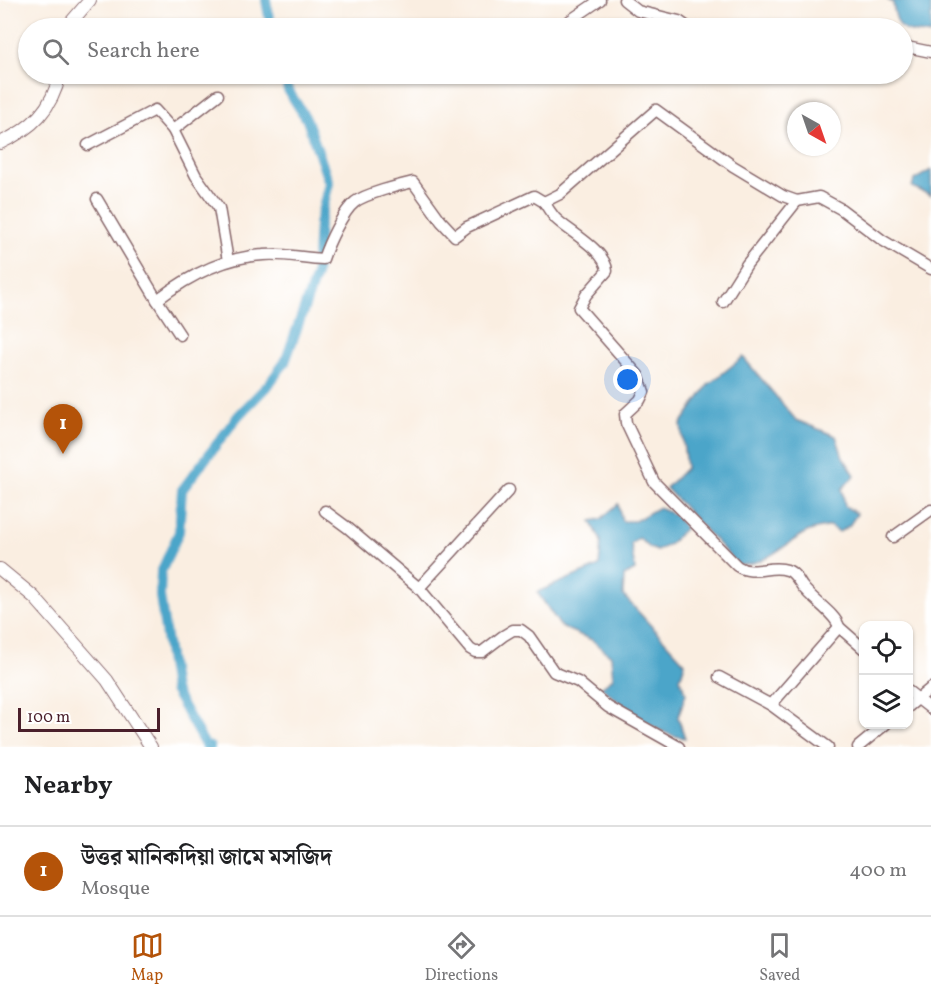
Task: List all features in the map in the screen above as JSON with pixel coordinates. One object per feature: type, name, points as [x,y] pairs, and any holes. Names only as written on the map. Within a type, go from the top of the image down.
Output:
[{"type":"main road","points":[[79,18],[90,0]]},
{"type":"main road","points":[[0,143],[17,135],[40,117],[56,92],[58,84]]},
{"type":"main road","points":[[0,569],[34,597],[107,680],[151,747]]},
{"type":"street","points":[[574,18],[600,0]]},
{"type":"street","points":[[624,0],[638,11],[667,18]]},
{"type":"street","points":[[913,48],[931,52]]},
{"type":"street","points":[[173,130],[218,95]]},
{"type":"street","points":[[88,145],[155,110],[173,130],[196,176],[219,208],[228,261]]},
{"type":"street","points":[[544,202],[560,194],[656,110],[733,166],[783,196],[797,201],[819,197],[841,209],[882,240],[931,269]]},
{"type":"street","points":[[157,300],[175,286],[228,261],[263,255],[323,259],[339,224],[355,202],[394,186],[413,182],[441,221],[455,236],[467,227],[534,195],[544,202],[555,218],[592,247],[606,264],[607,271],[586,295],[579,308],[638,375],[644,392],[640,400],[626,414],[626,423],[654,482],[743,570],[784,568],[791,571],[808,595],[838,620],[839,627],[859,645]]},
{"type":"street","points":[[97,199],[180,335]]},
{"type":"street","points":[[723,302],[747,264],[797,201]]},
{"type":"street","points":[[419,588],[509,490]]},
{"type":"street","points":[[893,537],[931,510]]},
{"type":"street","points":[[325,511],[419,588],[470,649],[482,652],[513,630],[521,630],[529,636],[554,672],[578,682],[608,707],[679,747]]},
{"type":"street","points":[[771,705],[839,627]]},
{"type":"street","points":[[719,677],[771,705],[828,747]]},
{"type":"street","points":[[913,703],[931,688]]},
{"type":"street","points":[[913,703],[931,709]]},
{"type":"street","points":[[858,747],[880,729]]},
{"type":"water","points":[[888,0],[931,0],[931,35],[913,33],[913,18],[896,18],[893,3]]},
{"type":"water","points":[[931,170],[931,195],[912,187],[914,180]]},
{"type":"water","points":[[743,357],[796,420],[836,436],[843,457],[855,475],[842,489],[845,506],[857,514],[849,526],[839,532],[830,526],[812,530],[766,558],[738,565],[666,488],[686,468],[681,424],[708,385]]},
{"type":"water","points":[[618,504],[622,521],[635,521],[659,507],[676,516],[685,528],[670,544],[657,551],[639,538],[631,544],[635,570],[624,576],[623,595],[685,663],[680,679],[686,694],[678,717],[685,738],[661,731],[651,725],[601,687],[613,678],[611,656],[592,640],[561,627],[537,592],[599,566],[601,541],[591,521],[601,519]]},
{"type":"waterway","points":[[266,0],[269,18]]},
{"type":"waterway","points":[[210,747],[205,745],[174,690],[160,596],[161,572],[179,532],[182,490],[238,416],[269,384],[285,362],[316,275],[319,224],[329,183],[307,120],[286,84]]},
{"type":"place","name":"উত্তর মানিকদিয়া জামে মসজিদ","points":[[63,454]]}]
